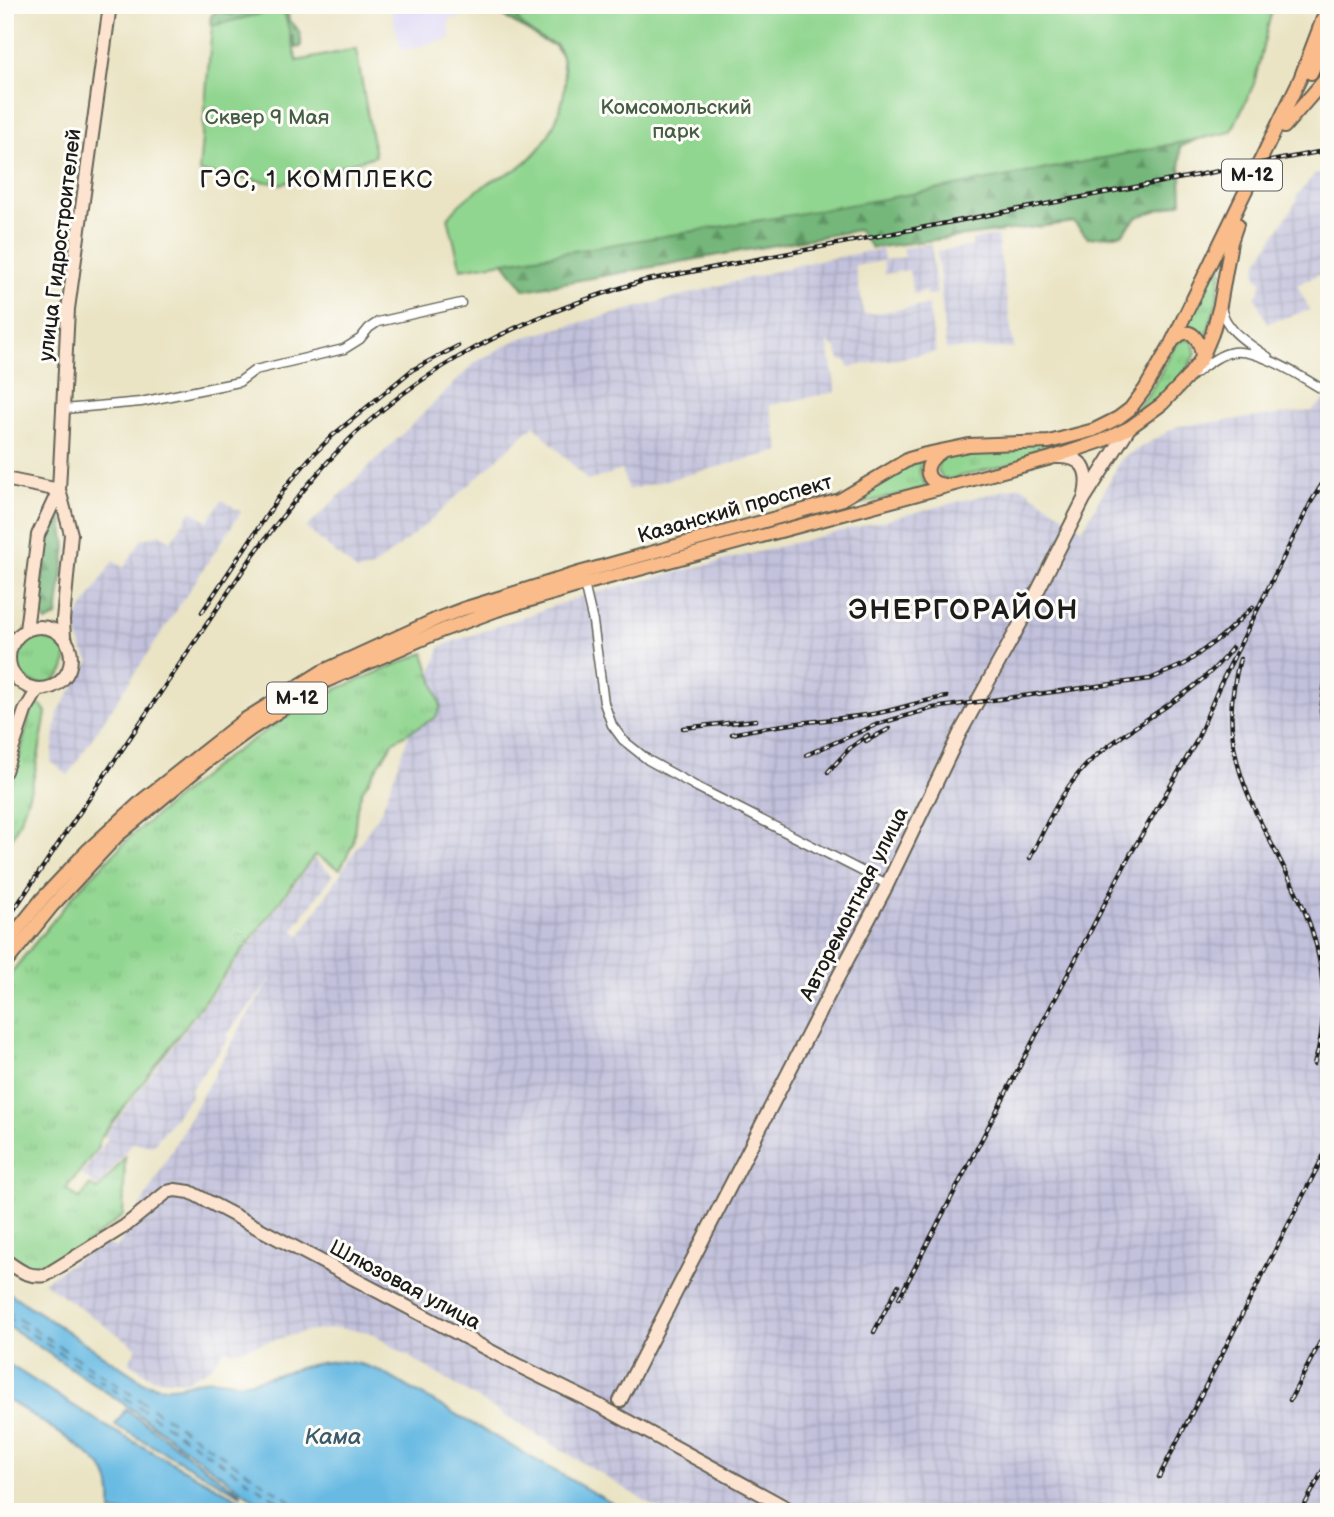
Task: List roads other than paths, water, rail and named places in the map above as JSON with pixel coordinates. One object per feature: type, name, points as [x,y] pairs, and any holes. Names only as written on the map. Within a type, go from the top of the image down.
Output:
[{"type":"main road","points":[[1326,29],[1327,5]]},
{"type":"main road","name":"Казанский проспект","points":[[496,604],[584,584],[951,486],[1051,458],[1102,441],[1129,428],[1162,404],[1202,358],[1220,305],[1235,228],[1326,29]]},
{"type":"main road","name":"Казанский проспект","points":[[5,964],[51,906],[110,843],[150,807],[251,729],[326,681],[466,614],[840,500],[909,459],[969,445],[1049,442],[1094,430],[1118,418],[1130,409],[1145,389],[1171,344],[1326,29]]},
{"type":"main road","points":[[1283,127],[1329,75]]},
{"type":"main road","points":[[1171,344],[1178,335],[1188,333],[1197,337],[1201,344],[1202,358]]},
{"type":"main road","points":[[947,449],[932,457],[926,474],[937,485],[951,486]]},
{"type":"main road","name":"Казанский проспект","points":[[5,946],[42,900],[111,828],[200,753],[244,720],[321,672],[436,619],[466,614]]},
{"type":"street","name":"улица Гидростроителей","points":[[59,490],[68,309],[110,5]]},
{"type":"street","points":[[64,409],[141,402],[239,382],[255,370],[344,349],[360,339],[378,322],[461,303]]},
{"type":"street","points":[[1220,305],[1226,323],[1235,333],[1278,365]]},
{"type":"street","points":[[1186,379],[1230,352],[1254,355],[1329,393]]},
{"type":"street","name":"Авторемонтная улица","points":[[620,1401],[887,884],[960,733],[1030,606],[1084,499],[1129,428]]},
{"type":"street","points":[[1051,458],[1068,457],[1084,467],[1087,474],[1084,499]]},
{"type":"street","points":[[5,480],[59,490]]},
{"type":"street","points":[[33,485],[45,496],[50,511]]},
{"type":"street","points":[[26,630],[38,535],[59,490]]},
{"type":"street","points":[[10,667],[22,683],[38,689],[56,685],[68,671],[71,654],[64,637],[63,620],[71,534],[59,490]]},
{"type":"street","points":[[584,584],[593,622],[604,703],[612,725],[623,740],[648,760],[697,787],[887,884]]},
{"type":"street","points":[[25,711],[10,667],[10,649],[26,630],[43,627],[64,637]]},
{"type":"street","points":[[1329,674],[1324,711],[1329,746]]},
{"type":"street","points":[[5,771],[25,711],[38,689]]},
{"type":"street","name":"Шлюзовая улица","points":[[5,1260],[26,1275],[46,1275],[121,1229],[167,1192],[190,1192],[346,1276],[602,1407],[794,1512]]},
{"type":"street","points":[[602,1407],[620,1401],[622,1413],[628,1422]]},
{"type":"water","name":"Кама","points":[[5,1290],[145,1383],[162,1387],[208,1379],[246,1382],[327,1362],[342,1361],[378,1370],[627,1512],[271,1512],[127,1406],[5,1324]]},
{"type":"water","points":[[5,1362],[112,1430],[263,1512],[111,1512],[109,1483],[100,1465],[60,1434],[5,1398]]},
{"type":"water","points":[[126,1409],[241,1494],[241,1495],[115,1425]]},
{"type":"railway","points":[[5,923],[283,515],[324,466],[368,422],[439,369],[517,327],[557,310],[643,281],[1329,150]]},
{"type":"railway","points":[[202,612],[287,485],[310,458],[332,436],[412,370],[458,346]]},
{"type":"railway","points":[[899,1298],[1130,855],[1196,742],[1219,687],[1311,502],[1329,473]]},
{"type":"railway","points":[[806,755],[878,724],[933,708],[1150,679],[1185,664],[1222,636],[1253,607]]},
{"type":"railway","points":[[1030,858],[1058,803],[1086,766],[1114,742],[1186,693],[1218,665],[1232,648]]},
{"type":"railway","points":[[1240,659],[1231,717],[1241,774],[1250,800],[1303,907],[1320,964],[1324,1005],[1314,1064]]},
{"type":"railway","points":[[732,734],[873,714],[947,697]]},
{"type":"railway","points":[[683,728],[756,720]]},
{"type":"railway","points":[[866,741],[889,729]]},
{"type":"railway","points":[[828,772],[850,748],[868,735]]},
{"type":"railway","points":[[1159,1477],[1329,1145]]},
{"type":"railway","points":[[874,1332],[898,1286]]},
{"type":"railway","points":[[1290,1400],[1329,1325]]},
{"type":"railway","points":[[1301,1512],[1329,1459]]},
{"type":"district","name":"ГЭС, 1 КОМПЛЕКС","points":[[317,179]]},
{"type":"district","name":"ЭНЕРГОРАЙОН","points":[[964,610]]},
{"type":"park label","name":"Сквер 9 Мая","points":[[267,117]]},
{"type":"park label","name":"Комсомольский парк","points":[[676,119]]}]
